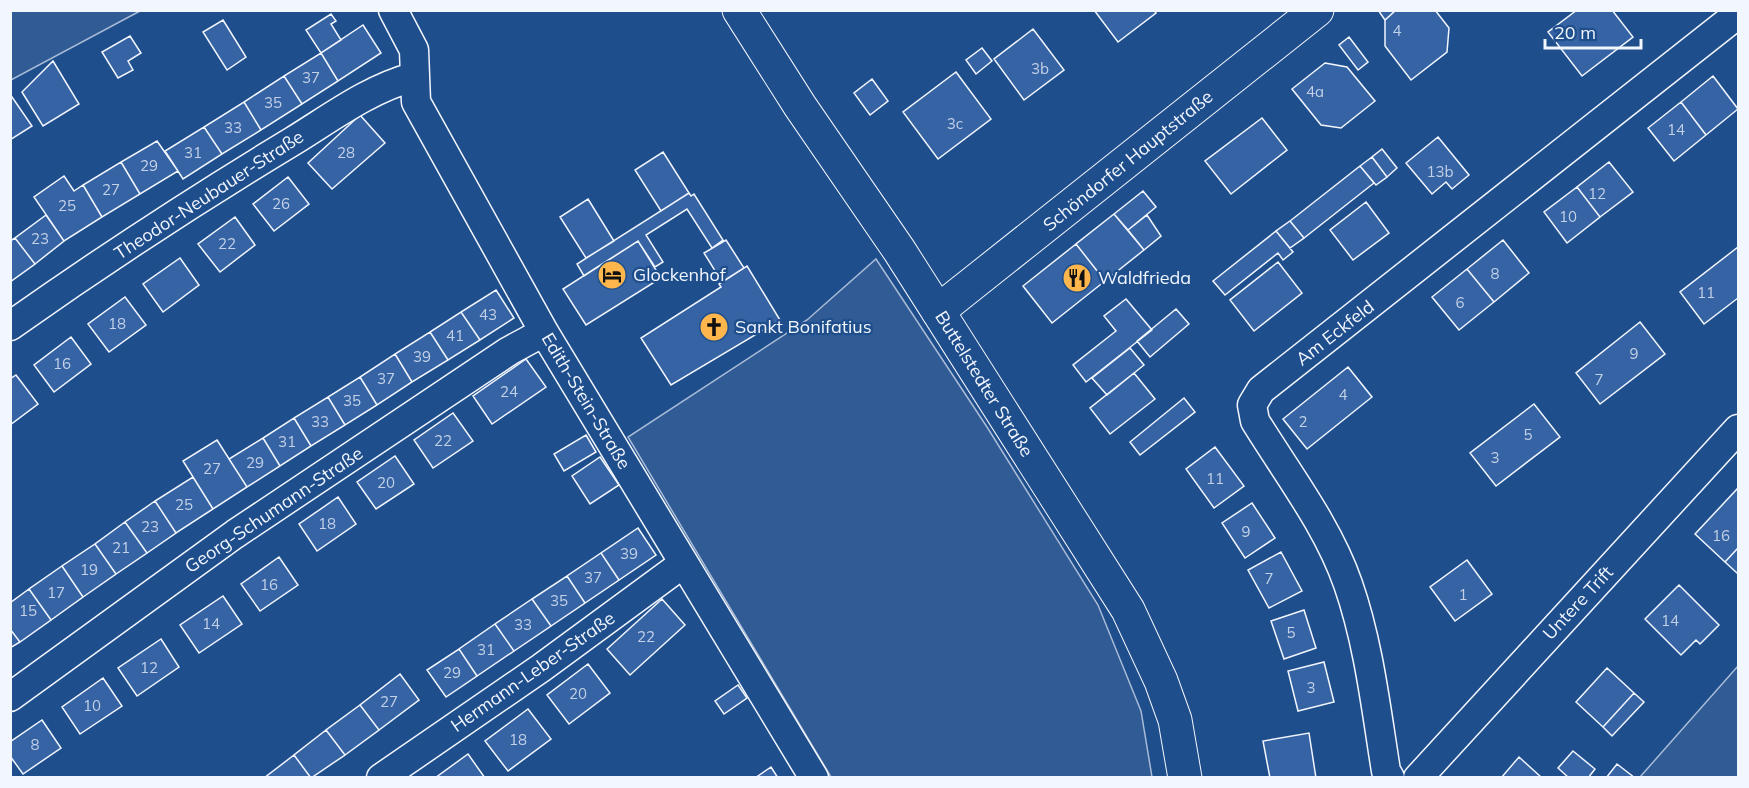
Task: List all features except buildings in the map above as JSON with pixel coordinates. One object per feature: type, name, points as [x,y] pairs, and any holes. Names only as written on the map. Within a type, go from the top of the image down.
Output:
[{"type":"main road","name":"Buttelstedter Straße","points":[[739,10],[938,311],[1128,610],[1175,720],[1185,777]]},
{"type":"main road","name":"Schöndorfer Hauptstraße","points":[[938,311],[1317,10]]},
{"type":"street","name":"Edith-Stein-Straße","points":[[393,10],[414,50],[413,77],[416,102],[544,332],[814,777]]},
{"type":"street","name":"Am Eckfeld","points":[[1390,777],[1386,771],[1361,631],[1347,582],[1328,540],[1255,422],[1252,405],[1261,390],[1738,12]]},
{"type":"street","name":"Theodor-Neubauer-Straße","points":[[10,326],[269,155],[386,84],[413,77]]},
{"type":"street","name":"Georg-Schumann-Straße","points":[[10,697],[235,534],[509,351],[544,332]]},
{"type":"street","name":"Untere Trift","points":[[1418,777],[1738,429]]},
{"type":"street","name":"Hermann-Leber-Straße","points":[[381,777],[541,668],[684,563]]},
{"type":"shaded area","points":[[11,10],[140,10],[140,11],[11,80]]},
{"type":"shaded area","points":[[876,259],[987,427],[1098,605],[1141,711],[1152,777],[831,777],[628,437],[807,320]]},
{"type":"shaded area","points":[[1738,666],[1738,777],[1640,777]]},
{"type":"place","name":"Glockenhof","points":[[612,275]]},
{"type":"place","name":"Waldfrieda","points":[[1077,278]]},
{"type":"place","name":"Sankt Bonifatius","points":[[714,327]]}]
